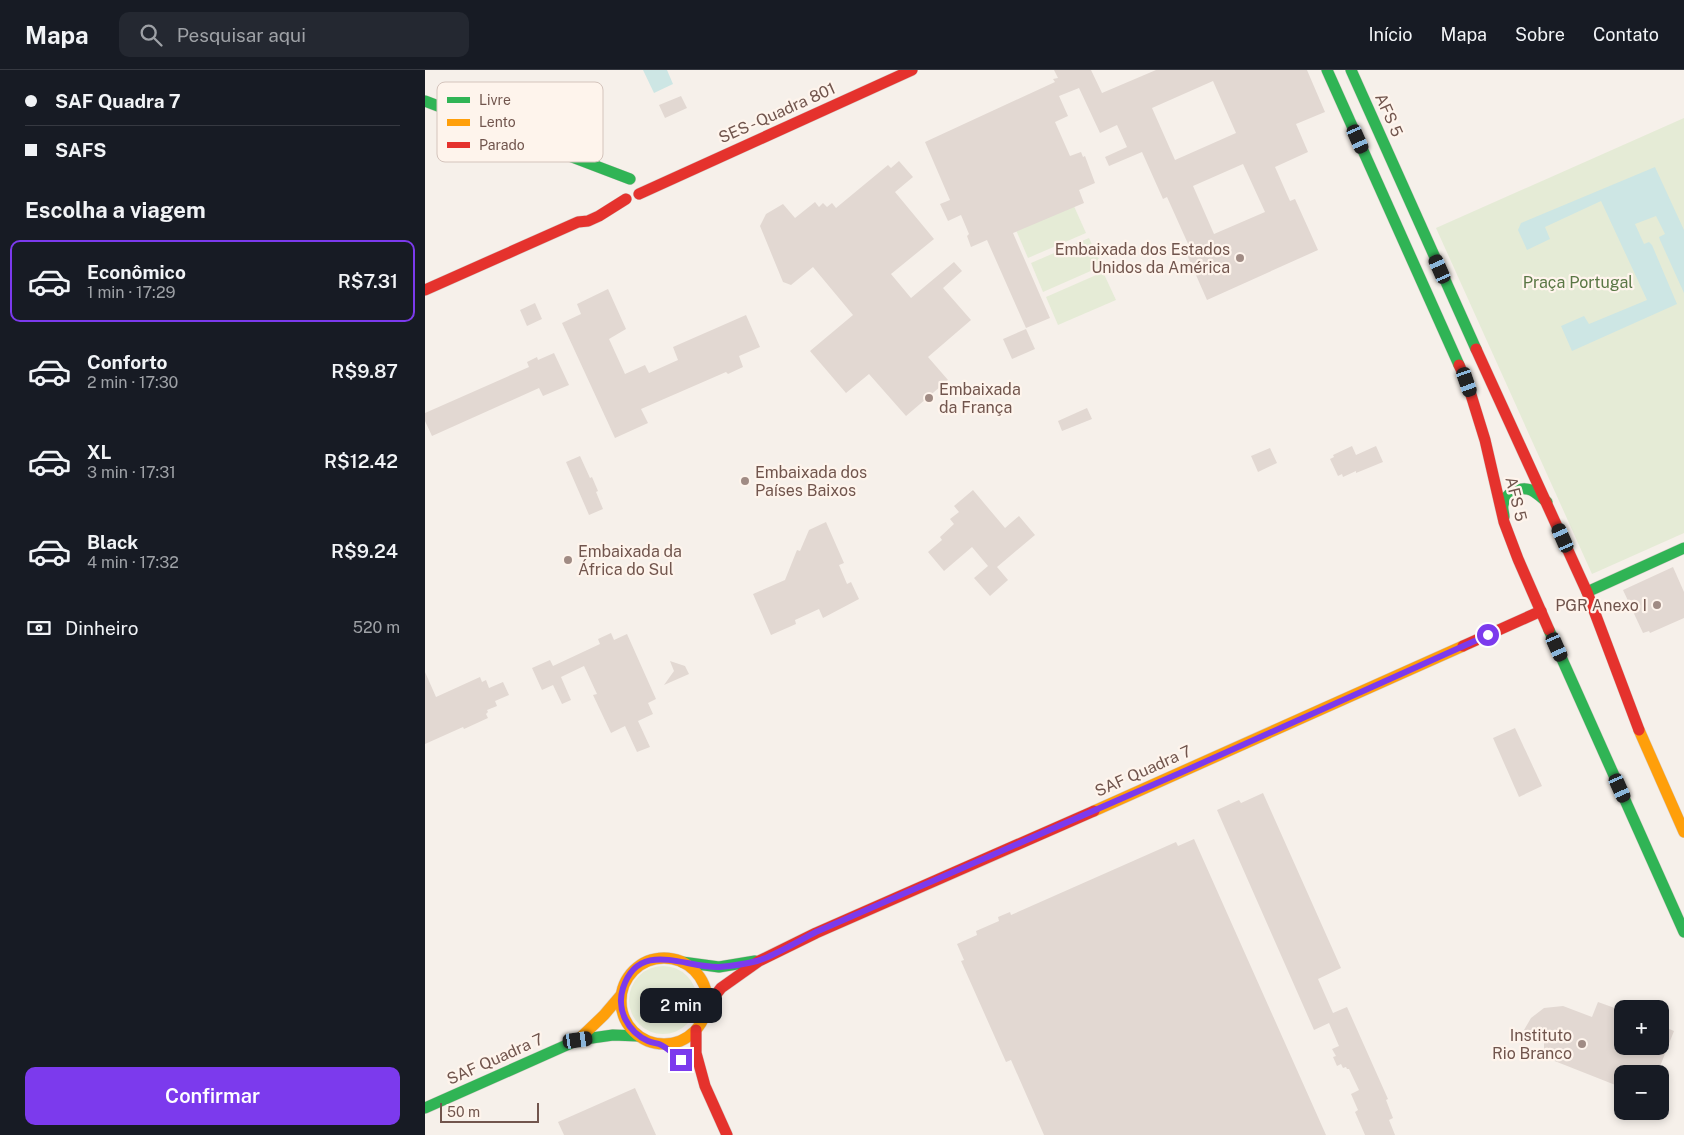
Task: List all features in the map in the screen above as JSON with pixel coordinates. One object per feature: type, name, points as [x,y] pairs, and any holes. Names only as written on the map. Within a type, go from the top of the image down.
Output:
[{"type":"street","name":"SES - Quadra 801","points":[[639,194],[912,70]]},
{"type":"street","name":"AFS 5","points":[[1327,70],[1467,382],[1485,440],[1504,522],[1541,611],[1684,932]]},
{"type":"street","name":"AFS 5","points":[[1351,70],[1587,592],[1636,723],[1684,832]]},
{"type":"street","points":[[425,101],[437,106]]},
{"type":"street","points":[[580,162],[633,199],[639,194],[641,190],[639,184],[633,180],[583,162]]},
{"type":"street","name":"SES - Quadra 801","points":[[633,180],[683,174]]},
{"type":"street","points":[[425,290],[578,222],[622,193],[625,180],[633,180]]},
{"type":"street","points":[[1504,522],[1503,505],[1506,498],[1514,491],[1531,490],[1547,502]]},
{"type":"street","points":[[1587,592],[1684,548]]},
{"type":"street","name":"SAF Quadra 7","points":[[707,1006],[721,988],[759,960],[816,932],[1180,773],[1541,611]]},
{"type":"street","points":[[667,958],[682,962],[693,970],[701,980],[706,993],[707,1006],[703,1019],[696,1030],[685,1039],[673,1044],[650,1042],[631,1030],[625,1019],[621,1008],[621,995],[625,981],[643,963],[655,959],[667,958]]},
{"type":"street","name":"SAF Quadra 7","points":[[682,962],[719,967],[759,960]]},
{"type":"street","name":"SAF Quadra 7","points":[[578,1040],[604,1015],[621,995]]},
{"type":"street","points":[[696,1030],[696,1053],[705,1086],[727,1135]]},
{"type":"street","name":"SAF Quadra 7","points":[[425,1108],[578,1040],[613,1035],[638,1036]]},
{"type":"street","points":[[660,1044],[674,1055]]},
{"type":"street","points":[[687,1066],[705,1086]]},
{"type":"green space","name":"Praça Portugal","points":[[1684,118],[1684,533],[1592,574],[1436,228]]},
{"type":"green space","points":[[1073,204],[1086,233],[1028,258],[1016,230]]},
{"type":"green space","points":[[1089,238],[1102,266],[1043,292],[1031,263]]},
{"type":"green space","points":[[1103,272],[1116,300],[1058,325],[1046,297]]},
{"type":"green space","points":[[663,966],[676,969],[687,976],[694,987],[697,1000],[694,1013],[687,1024],[676,1031],[663,1034],[650,1031],[639,1024],[632,1013],[629,1000],[632,987],[639,976],[650,969]]},
{"type":"water","points":[[643,70],[667,70],[673,84],[654,93]]},
{"type":"water","points":[[1655,167],[1684,230],[1684,293],[1660,240],[1659,237],[1665,234],[1656,216],[1635,224],[1644,244],[1649,242],[1652,245],[1677,304],[1572,351],[1561,326],[1584,316],[1589,324],[1647,300],[1601,201],[1545,227],[1550,239],[1527,250],[1518,230],[1521,223]]},
{"type":"building","points":[[1054,70],[1091,70],[1102,93],[1156,70],[1307,70],[1325,112],[1296,124],[1308,152],[1275,167],[1290,201],[1295,199],[1318,250],[1207,300],[1184,248],[1189,246],[1167,197],[1163,199],[1142,152],[1109,166],[1105,157],[1127,147],[1117,125],[1100,133],[1079,88],[1059,96],[1068,116],[1055,122],[1070,156],[1081,152],[1083,157],[1085,156],[1095,183],[1079,190],[1084,203],[1013,233],[1050,318],[1026,328],[987,240],[971,247],[967,236],[969,234],[961,215],[948,221],[940,204],[950,200],[925,142],[1055,82],[1053,79],[1058,78]],"holes":[[[1213,81],[1236,133],[1175,160],[1152,108]],[[1243,164],[1265,212],[1214,234],[1193,186]]]},
{"type":"building","points":[[681,96],[687,108],[665,118],[659,105]]},
{"type":"building","points":[[899,161],[913,177],[895,192],[934,239],[891,274],[911,298],[954,262],[962,271],[943,288],[971,320],[928,357],[948,380],[906,416],[869,374],[846,393],[810,351],[853,315],[813,267],[791,285],[783,282],[760,226],[766,214],[783,204],[795,218],[815,202],[819,207],[823,203],[827,207],[832,203],[836,208],[888,165],[891,168]]},
{"type":"building","points":[[608,289],[626,329],[609,339],[625,374],[645,365],[649,373],[678,360],[673,347],[746,315],[760,347],[739,356],[743,367],[728,374],[726,372],[641,409],[648,423],[615,438],[562,323],[581,314],[577,304]]},
{"type":"building","points":[[535,303],[542,319],[527,326],[520,310]]},
{"type":"building","points":[[1026,329],[1035,349],[1012,359],[1003,339]]},
{"type":"building","points":[[554,353],[569,385],[543,396],[539,388],[432,436],[425,421],[425,413],[529,367],[527,362],[537,357],[538,360]]},
{"type":"building","points":[[1087,408],[1092,419],[1062,431],[1058,421]]},
{"type":"building","points":[[1352,446],[1356,455],[1376,446],[1383,462],[1356,473],[1356,471],[1343,477],[1342,474],[1338,476],[1330,459],[1334,457],[1333,455]]},
{"type":"building","points":[[1270,448],[1277,463],[1258,472],[1251,456]]},
{"type":"building","points":[[580,456],[590,478],[592,477],[603,509],[589,515],[566,462]]},
{"type":"building","points":[[973,490],[1005,528],[1019,516],[1035,535],[997,567],[1008,580],[990,596],[974,578],[988,566],[972,547],[944,571],[928,552],[942,540],[940,537],[954,524],[950,519],[959,512],[954,506]]},
{"type":"building","points":[[826,522],[844,563],[839,565],[847,584],[851,582],[859,599],[823,618],[819,609],[795,620],[796,624],[771,635],[753,594],[785,580],[797,550],[800,551],[809,530]]},
{"type":"building","name":"PGR Anexo I","points":[[1673,567],[1684,592],[1684,618],[1650,633],[1649,631],[1643,633],[1623,590]]},
{"type":"building","points":[[611,633],[614,640],[627,634],[656,699],[648,703],[653,714],[638,721],[650,747],[637,752],[625,726],[611,733],[593,695],[597,694],[584,666],[561,677],[571,700],[562,704],[553,685],[542,690],[532,668],[550,660],[553,666],[600,644],[598,639]]},
{"type":"building","points":[[670,661],[685,666],[689,674],[664,685],[674,671]]},
{"type":"building","points":[[425,672],[436,697],[480,677],[482,682],[486,680],[489,688],[503,682],[509,695],[495,701],[497,706],[487,710],[488,718],[425,744]]},
{"type":"building","points":[[1515,728],[1542,786],[1519,797],[1493,738]]},
{"type":"building","points":[[1263,793],[1341,968],[1318,979],[1333,1013],[1347,1007],[1388,1099],[1386,1100],[1393,1118],[1389,1120],[1395,1135],[1365,1135],[1355,1112],[1358,1110],[1351,1094],[1359,1090],[1349,1069],[1343,1068],[1341,1064],[1337,1066],[1333,1057],[1336,1056],[1332,1049],[1339,1046],[1329,1023],[1314,1030],[1217,810],[1239,800],[1241,803]]},
{"type":"building","points":[[1194,839],[1326,1135],[1044,1135],[1011,1060],[1006,1062],[961,961],[964,960],[957,944],[977,935],[976,931],[999,921],[998,917],[1010,912],[1011,915],[1176,842],[1178,846]]},
{"type":"building","name":"Instituto Rio Branco","points":[[1598,1002],[1614,1008],[1614,1055],[1665,1055],[1661,1065],[1614,1065],[1614,1084],[1552,1060],[1544,1051],[1544,1038],[1524,1030],[1531,1018],[1544,1008],[1563,1006],[1592,1017]]},
{"type":"building","name":"Instituto Rio Branco","points":[[1669,1029],[1674,1031],[1669,1044]]},
{"type":"building","points":[[635,1088],[656,1135],[564,1135],[558,1122]]},
{"type":"traffic: fast","points":[[1327,70],[1459,365]]},
{"type":"traffic: fast","points":[[1351,70],[1476,349]]},
{"type":"traffic: fast","points":[[425,101],[437,106]]},
{"type":"traffic: fast","points":[[585,162],[630,179]]},
{"type":"traffic: fast","points":[[1504,517],[1504,501],[1510,494],[1518,490],[1531,490],[1547,502]]},
{"type":"traffic: fast","points":[[1587,592],[1684,548]]},
{"type":"traffic: fast","points":[[1549,630],[1684,932]]},
{"type":"traffic: fast","points":[[682,962],[719,967],[755,961]]},
{"type":"traffic: fast","points":[[425,1108],[578,1040],[613,1035],[638,1036]]},
{"type":"traffic: slow","points":[[1094,811],[1463,646]]},
{"type":"traffic: slow","points":[[1639,730],[1684,832]]},
{"type":"traffic: slow","points":[[664,958],[680,961],[688,965],[700,977],[704,985],[707,1001],[704,1017],[700,1025],[688,1037],[680,1041],[664,1044],[648,1041],[640,1037],[628,1025],[624,1017],[621,1001],[624,985],[628,977],[640,965],[648,961],[664,958]]},
{"type":"traffic: slow","points":[[578,1040],[604,1015],[621,995]]},
{"type":"traffic: jam","points":[[639,194],[912,70]]},
{"type":"traffic: jam","points":[[425,290],[578,222],[588,221],[626,199]]},
{"type":"traffic: jam","points":[[1476,349],[1587,592],[1639,730]]},
{"type":"traffic: jam","points":[[1459,365],[1467,382],[1485,440],[1504,522],[1549,630]]},
{"type":"traffic: jam","points":[[1463,646],[1541,611]]},
{"type":"traffic: jam","points":[[707,1006],[721,988],[759,961],[816,933],[1094,811]]},
{"type":"traffic: jam","points":[[696,1030],[696,1053],[705,1086],[727,1135]]},
{"type":"place","name":"Embaixada dos Estados Unidos da América","points":[[1240,258]]},
{"type":"place","name":"Embaixada da França","points":[[929,398]]},
{"type":"place","name":"Embaixada dos Países Baixos","points":[[745,481]]},
{"type":"place","name":"Embaixada da África do Sul","points":[[568,560]]},
{"type":"place","name":"PGR Anexo I","points":[[1657,605]]},
{"type":"place","name":"Instituto Rio Branco","points":[[1582,1044]]},
{"type":"route","points":[[681,1060],[660,1044],[650,1042],[638,1036],[631,1030],[625,1019],[621,1008],[621,995],[625,981],[643,963],[667,958],[719,967],[759,960],[816,932],[1180,773],[1488,635]]}]
